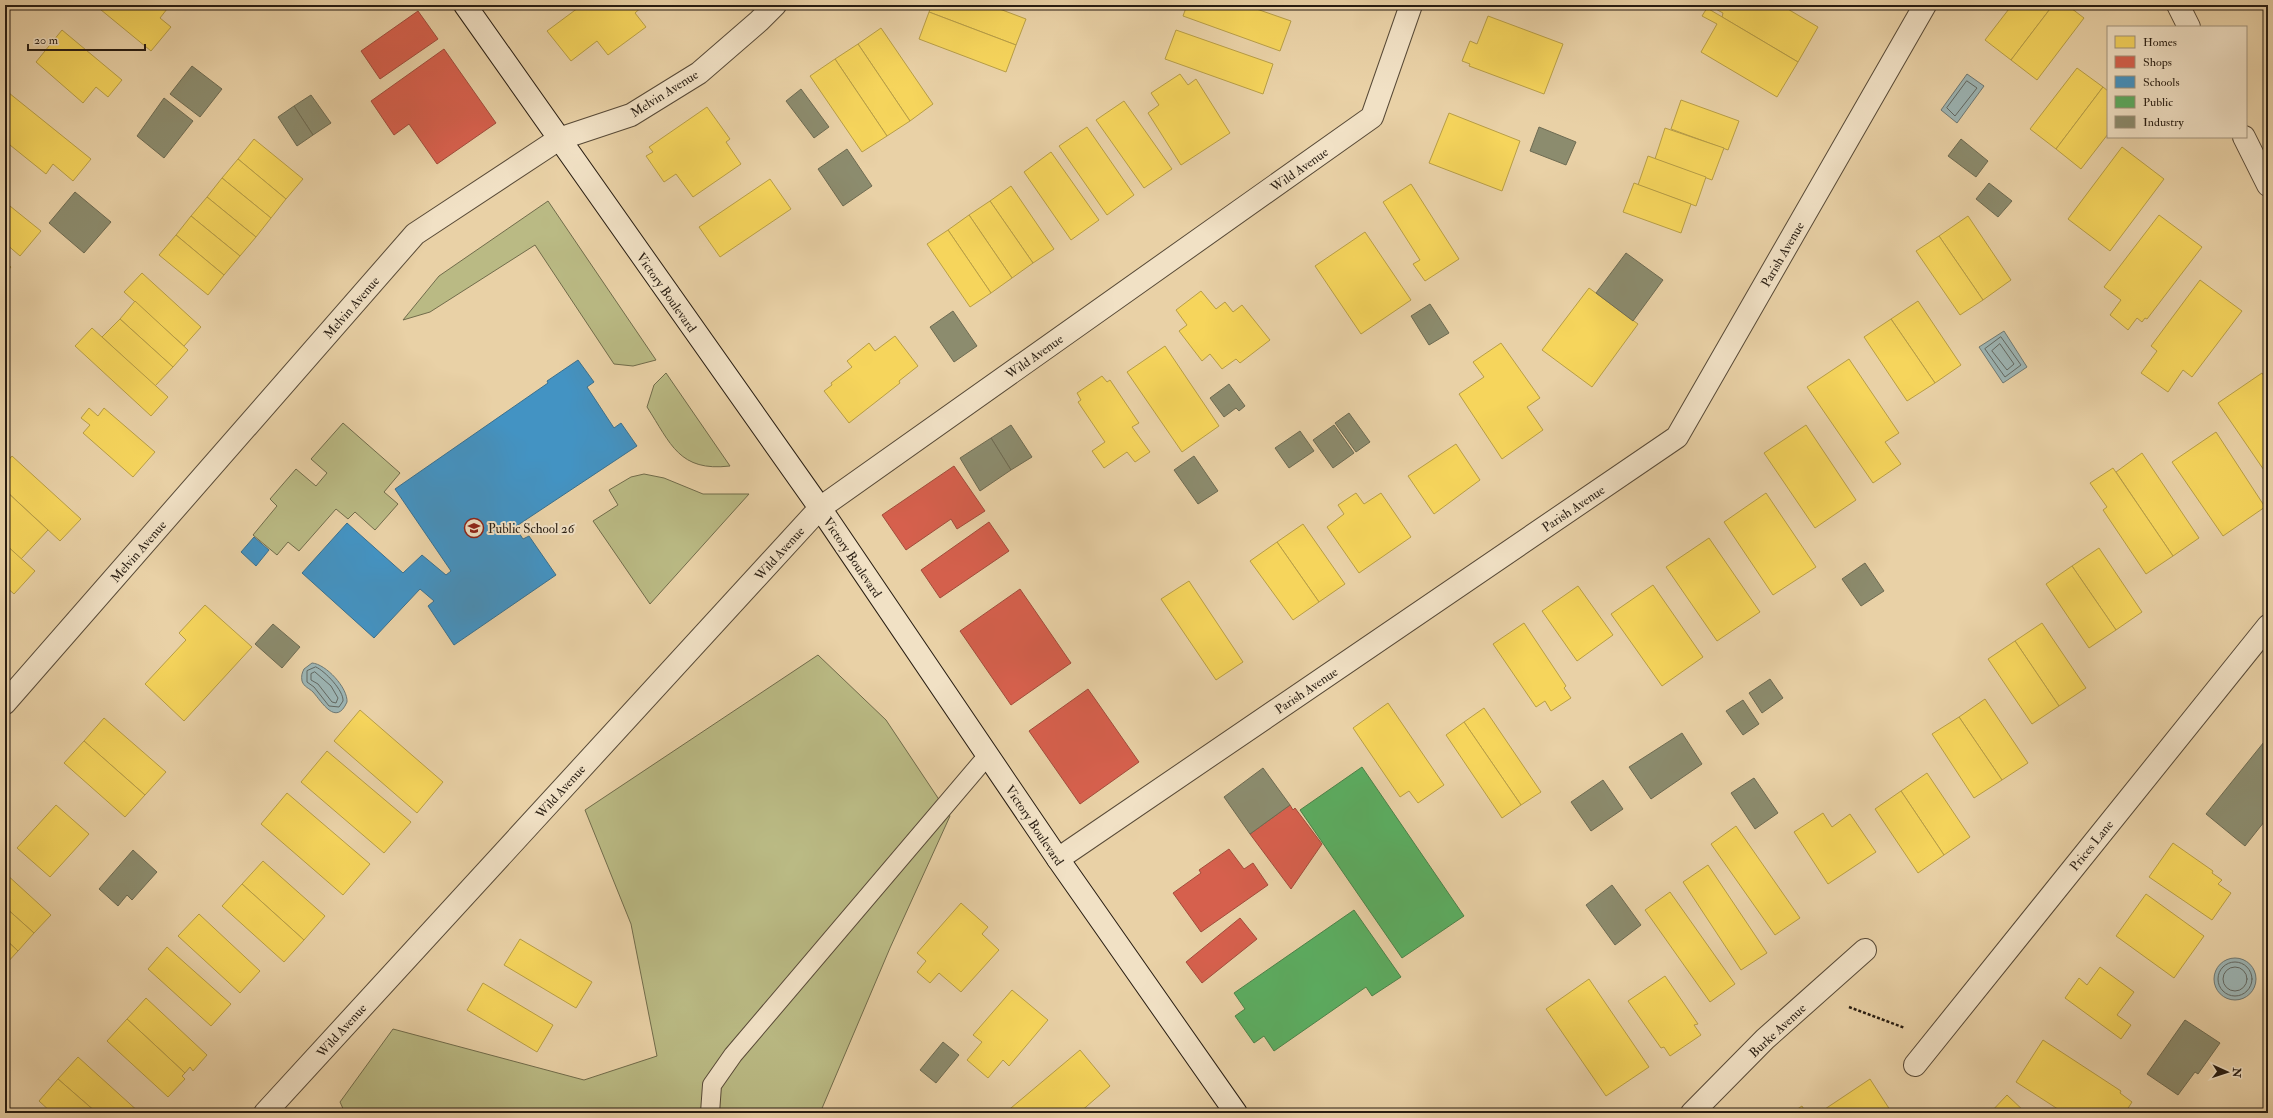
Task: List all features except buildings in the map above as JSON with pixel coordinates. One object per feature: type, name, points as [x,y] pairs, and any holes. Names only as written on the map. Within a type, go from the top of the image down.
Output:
[{"type":"street","name":"Victory Boulevard","points":[[465,5],[820,508],[1058,859],[1236,1113]]},
{"type":"street","name":"Melvin Avenue","points":[[5,703],[415,234],[559,140],[631,115],[699,73],[760,21],[774,5]]},
{"type":"street","name":"Wild Avenue","points":[[265,1113],[820,508],[1372,117],[1411,5]]},
{"type":"street","name":"Parish Avenue","points":[[1058,859],[1677,437],[1925,5]]},
{"type":"street","points":[[2178,5],[2188,26]]},
{"type":"street","points":[[2244,138],[2268,185]]},
{"type":"street","name":"Prices Lane","points":[[1915,1065],[2268,626]]},
{"type":"street","name":"Burke Avenue","points":[[1692,1113],[1765,1038],[1865,950]]},
{"type":"lane","points":[[710,1113],[712,1085],[733,1055],[988,755]]},
{"type":"path","points":[[1815,994],[1935,1039]]},
{"type":"green space","points":[[548,201],[656,360],[633,366],[614,364],[535,245],[430,312],[403,320],[439,276]]},
{"type":"green space","points":[[666,373],[730,466],[713,467],[699,465],[678,453],[670,444],[647,407],[654,385]]},
{"type":"green space","points":[[343,423],[400,473],[384,492],[398,504],[375,530],[355,512],[348,519],[336,509],[299,551],[288,542],[277,555],[253,535],[277,506],[270,499],[296,469],[316,486],[327,473],[311,459]]},
{"type":"green space","points":[[644,474],[664,478],[703,494],[749,494],[650,604],[593,521],[618,505],[609,490],[631,477]]},
{"type":"green space","points":[[818,655],[886,720],[950,816],[890,948],[820,1113],[345,1113],[340,1102],[393,1029],[584,1080],[657,1056],[631,924],[585,810]]},
{"type":"water","points":[[1967,74],[1984,86],[1957,123],[1941,110]]},
{"type":"water","points":[[2004,331],[2027,367],[2003,383],[1979,347]]},
{"type":"water","points":[[312,663],[318,664],[329,672],[344,690],[347,702],[343,709],[338,712],[329,710],[303,683],[303,670]]},
{"type":"water","points":[[2231,958],[2239,958],[2250,964],[2256,975],[2256,983],[2250,994],[2239,1000],[2231,1000],[2220,994],[2214,983],[2214,975],[2220,964]]},
{"type":"place","name":"Public School 26","points":[[474,528]]}]
